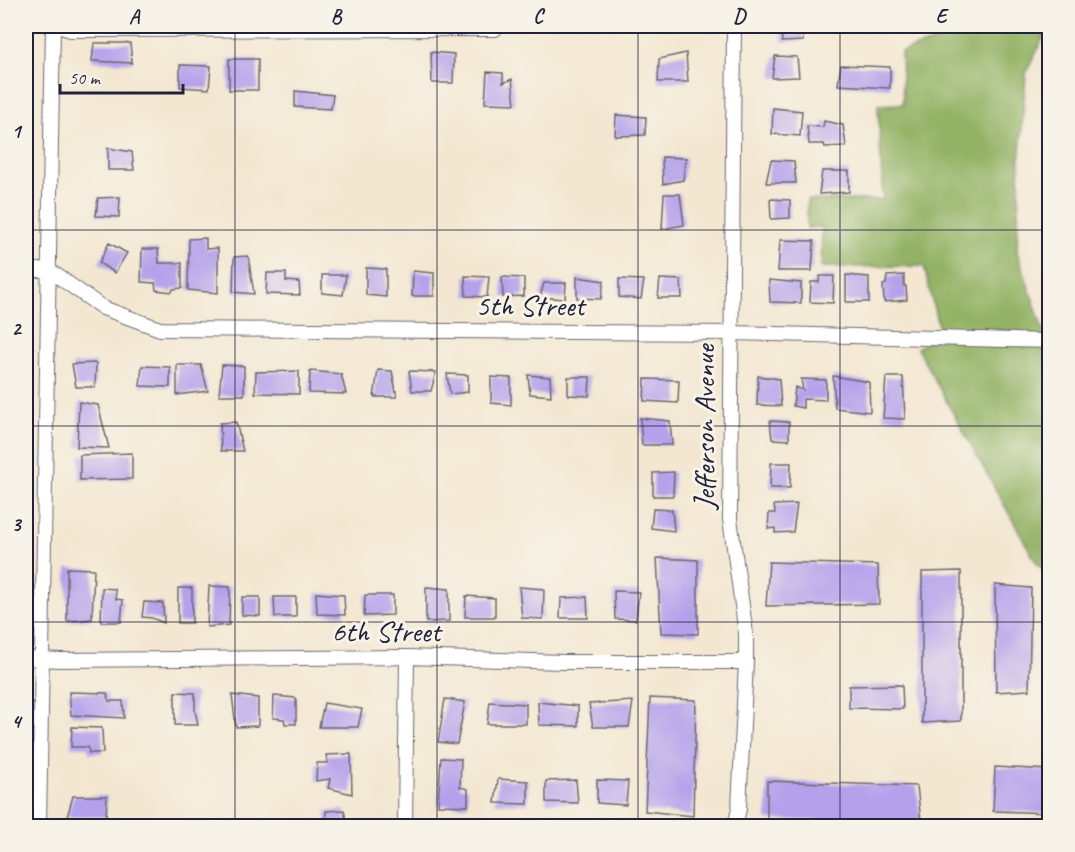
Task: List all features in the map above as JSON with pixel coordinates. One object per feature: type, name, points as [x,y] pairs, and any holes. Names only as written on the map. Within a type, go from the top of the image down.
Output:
[{"type":"street","points":[[39,826],[53,26]]},
{"type":"street","points":[[58,26],[71,30],[495,29]]},
{"type":"street","name":"Jefferson Avenue","points":[[734,26],[730,519],[746,634],[739,809],[735,826]]},
{"type":"street","points":[[26,270],[49,270]]},
{"type":"street","name":"5th Street","points":[[49,270],[103,308],[160,329],[731,333],[1050,341]]},
{"type":"street","points":[[405,826],[407,657]]},
{"type":"street","name":"6th Street","points":[[26,658],[59,660],[407,657],[563,662],[746,663]]},
{"type":"green space","points":[[960,26],[1049,26],[1026,73],[1020,152],[1017,252],[1049,348],[1049,576],[1035,560],[917,348],[940,334],[924,266],[821,267],[822,227],[807,228],[807,200],[883,200],[878,105],[903,104],[901,52],[951,36]]},
{"type":"building","points":[[780,26],[804,26],[803,41],[782,42]]},
{"type":"building","points":[[94,43],[130,43],[132,63],[92,61]]},
{"type":"building","points":[[431,52],[454,54],[453,83],[432,83]]},
{"type":"building","points":[[686,53],[688,82],[658,82],[659,59]]},
{"type":"building","points":[[775,56],[797,57],[799,77],[772,78]]},
{"type":"building","points":[[229,59],[258,59],[258,90],[229,90]]},
{"type":"building","points":[[180,65],[211,66],[209,89],[180,87]]},
{"type":"building","points":[[841,65],[890,67],[890,88],[838,85]]},
{"type":"building","points":[[487,72],[503,73],[503,83],[512,79],[515,104],[485,103]]},
{"type":"building","points":[[295,91],[333,95],[331,109],[295,107]]},
{"type":"building","points":[[773,108],[802,111],[800,136],[772,134]]},
{"type":"building","points":[[616,115],[646,117],[645,135],[615,136]]},
{"type":"building","points":[[824,121],[843,125],[846,146],[825,147],[824,144],[809,144],[807,126],[823,127]]},
{"type":"building","points":[[108,148],[132,152],[134,170],[108,170]]},
{"type":"building","points":[[662,157],[686,158],[683,180],[663,184]]},
{"type":"building","points":[[771,160],[794,161],[796,183],[766,183]]},
{"type":"building","points":[[822,171],[849,171],[849,192],[819,194]]},
{"type":"building","points":[[664,194],[680,194],[684,225],[662,229]]},
{"type":"building","points":[[120,197],[119,217],[96,216],[98,198]]},
{"type":"building","points":[[770,199],[790,200],[790,218],[771,219]]},
{"type":"building","points":[[206,238],[206,249],[218,248],[218,293],[188,290],[189,239]]},
{"type":"building","points":[[780,240],[814,241],[812,271],[778,271]]},
{"type":"building","points":[[109,243],[127,253],[115,273],[99,263]]},
{"type":"building","points":[[142,249],[158,249],[159,263],[182,263],[182,288],[173,289],[172,292],[156,290],[155,283],[141,282]]},
{"type":"building","points":[[248,256],[254,294],[233,292],[234,257]]},
{"type":"building","points":[[366,268],[386,269],[386,297],[366,295]]},
{"type":"building","points":[[413,271],[434,273],[434,296],[412,296]]},
{"type":"building","points":[[267,273],[286,273],[286,281],[299,282],[300,295],[266,294]]},
{"type":"building","points":[[322,275],[346,275],[343,295],[322,293]]},
{"type":"building","points":[[846,275],[869,277],[869,302],[846,302]]},
{"type":"building","points":[[904,275],[907,300],[884,302],[883,285],[886,284],[887,276]]},
{"type":"building","points":[[465,276],[489,277],[487,297],[466,296]]},
{"type":"building","points":[[820,276],[834,276],[833,303],[810,302],[811,282],[819,282]]},
{"type":"building","points":[[502,277],[524,278],[524,296],[503,297]]},
{"type":"building","points":[[577,277],[604,281],[601,299],[577,298]]},
{"type":"building","points":[[619,279],[644,280],[641,299],[619,297]]},
{"type":"building","points":[[660,279],[681,280],[682,298],[658,298]]},
{"type":"building","points":[[769,280],[801,283],[801,303],[770,302]]},
{"type":"building","points":[[544,283],[566,283],[565,299],[540,297]]},
{"type":"building","points":[[96,363],[95,387],[76,387],[72,364]]},
{"type":"building","points":[[177,365],[201,365],[208,391],[177,395]]},
{"type":"building","points":[[222,365],[244,366],[244,395],[219,395]]},
{"type":"building","points":[[142,366],[170,367],[170,387],[140,386]]},
{"type":"building","points":[[378,370],[392,371],[397,397],[374,397]]},
{"type":"building","points":[[299,371],[299,394],[255,393],[256,372]]},
{"type":"building","points":[[310,371],[341,374],[346,394],[309,393]]},
{"type":"building","points":[[409,371],[436,372],[431,391],[412,391]]},
{"type":"building","points":[[447,374],[468,375],[468,392],[450,394]]},
{"type":"building","points":[[528,375],[550,377],[551,396],[530,394]]},
{"type":"building","points":[[758,376],[779,379],[781,406],[757,405]]},
{"type":"building","points":[[833,376],[869,382],[870,412],[835,408]]},
{"type":"building","points":[[491,377],[511,378],[511,405],[491,403]]},
{"type":"building","points":[[568,377],[590,377],[589,396],[568,395]]},
{"type":"building","points":[[886,377],[903,377],[905,419],[883,418]]},
{"type":"building","points":[[645,379],[679,380],[678,403],[644,401]]},
{"type":"building","points":[[801,379],[826,380],[826,400],[803,399],[803,408],[793,406],[795,387],[803,390]]},
{"type":"building","points":[[79,402],[98,405],[109,448],[77,447]]},
{"type":"building","points":[[640,418],[670,421],[672,445],[642,445]]},
{"type":"building","points":[[770,421],[789,422],[789,440],[772,439]]},
{"type":"building","points":[[236,422],[243,451],[221,451],[220,423]]},
{"type":"building","points":[[132,453],[132,479],[80,480],[80,455]]},
{"type":"building","points":[[771,463],[791,463],[790,488],[770,488]]},
{"type":"building","points":[[674,472],[673,496],[653,496],[653,473]]},
{"type":"building","points":[[797,504],[793,532],[775,533],[775,528],[768,529],[769,513],[775,513],[774,505]]},
{"type":"building","points":[[653,509],[672,510],[674,531],[651,528]]},
{"type":"building","points":[[657,558],[698,560],[698,634],[661,633]]},
{"type":"building","points":[[769,562],[878,565],[879,604],[766,606]]},
{"type":"building","points":[[67,568],[94,569],[92,619],[67,621]]},
{"type":"building","points":[[961,571],[961,721],[922,723],[922,572]]},
{"type":"building","points":[[995,585],[1031,588],[1029,690],[996,692]]},
{"type":"building","points":[[209,586],[230,587],[229,625],[207,627]]},
{"type":"building","points":[[426,587],[449,589],[449,621],[426,622]]},
{"type":"building","points":[[519,587],[544,589],[543,619],[522,618]]},
{"type":"building","points":[[102,588],[115,589],[116,599],[123,600],[121,622],[101,622]]},
{"type":"building","points":[[178,588],[192,588],[192,623],[178,623]]},
{"type":"building","points":[[614,591],[639,592],[636,620],[615,619]]},
{"type":"building","points":[[316,593],[344,595],[345,615],[317,614]]},
{"type":"building","points":[[365,595],[393,595],[393,615],[364,616]]},
{"type":"building","points":[[466,596],[495,598],[495,617],[465,617]]},
{"type":"building","points":[[242,597],[260,597],[260,616],[242,615]]},
{"type":"building","points":[[274,597],[296,597],[296,617],[275,617]]},
{"type":"building","points":[[587,597],[588,618],[560,618],[561,598]]},
{"type":"building","points":[[144,602],[163,603],[164,623],[142,617]]},
{"type":"building","points":[[902,685],[903,709],[849,708],[849,686]]},
{"type":"building","points":[[69,692],[107,693],[109,701],[123,701],[124,718],[71,715]]},
{"type":"building","points":[[175,692],[195,693],[198,725],[175,725]]},
{"type":"building","points":[[232,695],[258,698],[258,726],[236,727]]},
{"type":"building","points":[[274,696],[296,698],[296,724],[285,724],[284,719],[273,718]]},
{"type":"building","points":[[650,698],[696,700],[693,816],[645,811]]},
{"type":"building","points":[[445,699],[465,702],[457,744],[438,742]]},
{"type":"building","points":[[633,701],[629,727],[593,727],[589,704]]},
{"type":"building","points":[[490,702],[526,704],[526,724],[487,724]]},
{"type":"building","points":[[538,702],[578,706],[578,726],[539,725]]},
{"type":"building","points":[[324,703],[362,709],[358,727],[319,727]]},
{"type":"building","points":[[72,727],[102,728],[103,753],[89,753],[88,747],[71,747]]},
{"type":"building","points":[[351,754],[352,794],[328,788],[330,779],[316,781],[317,763],[328,763],[326,755]]},
{"type":"building","points":[[441,758],[461,759],[460,787],[468,789],[468,806],[438,805]]},
{"type":"building","points":[[995,767],[1050,770],[1050,813],[993,811]]},
{"type":"building","points":[[498,779],[528,781],[528,804],[495,803]]},
{"type":"building","points":[[576,780],[578,803],[546,802],[546,781]]},
{"type":"building","points":[[597,780],[628,781],[626,805],[597,803]]},
{"type":"building","points":[[767,781],[917,786],[921,822],[767,820]]},
{"type":"building","points":[[73,796],[107,796],[106,817],[67,817]]},
{"type":"building","points":[[344,810],[347,826],[326,826],[326,811]]}]
